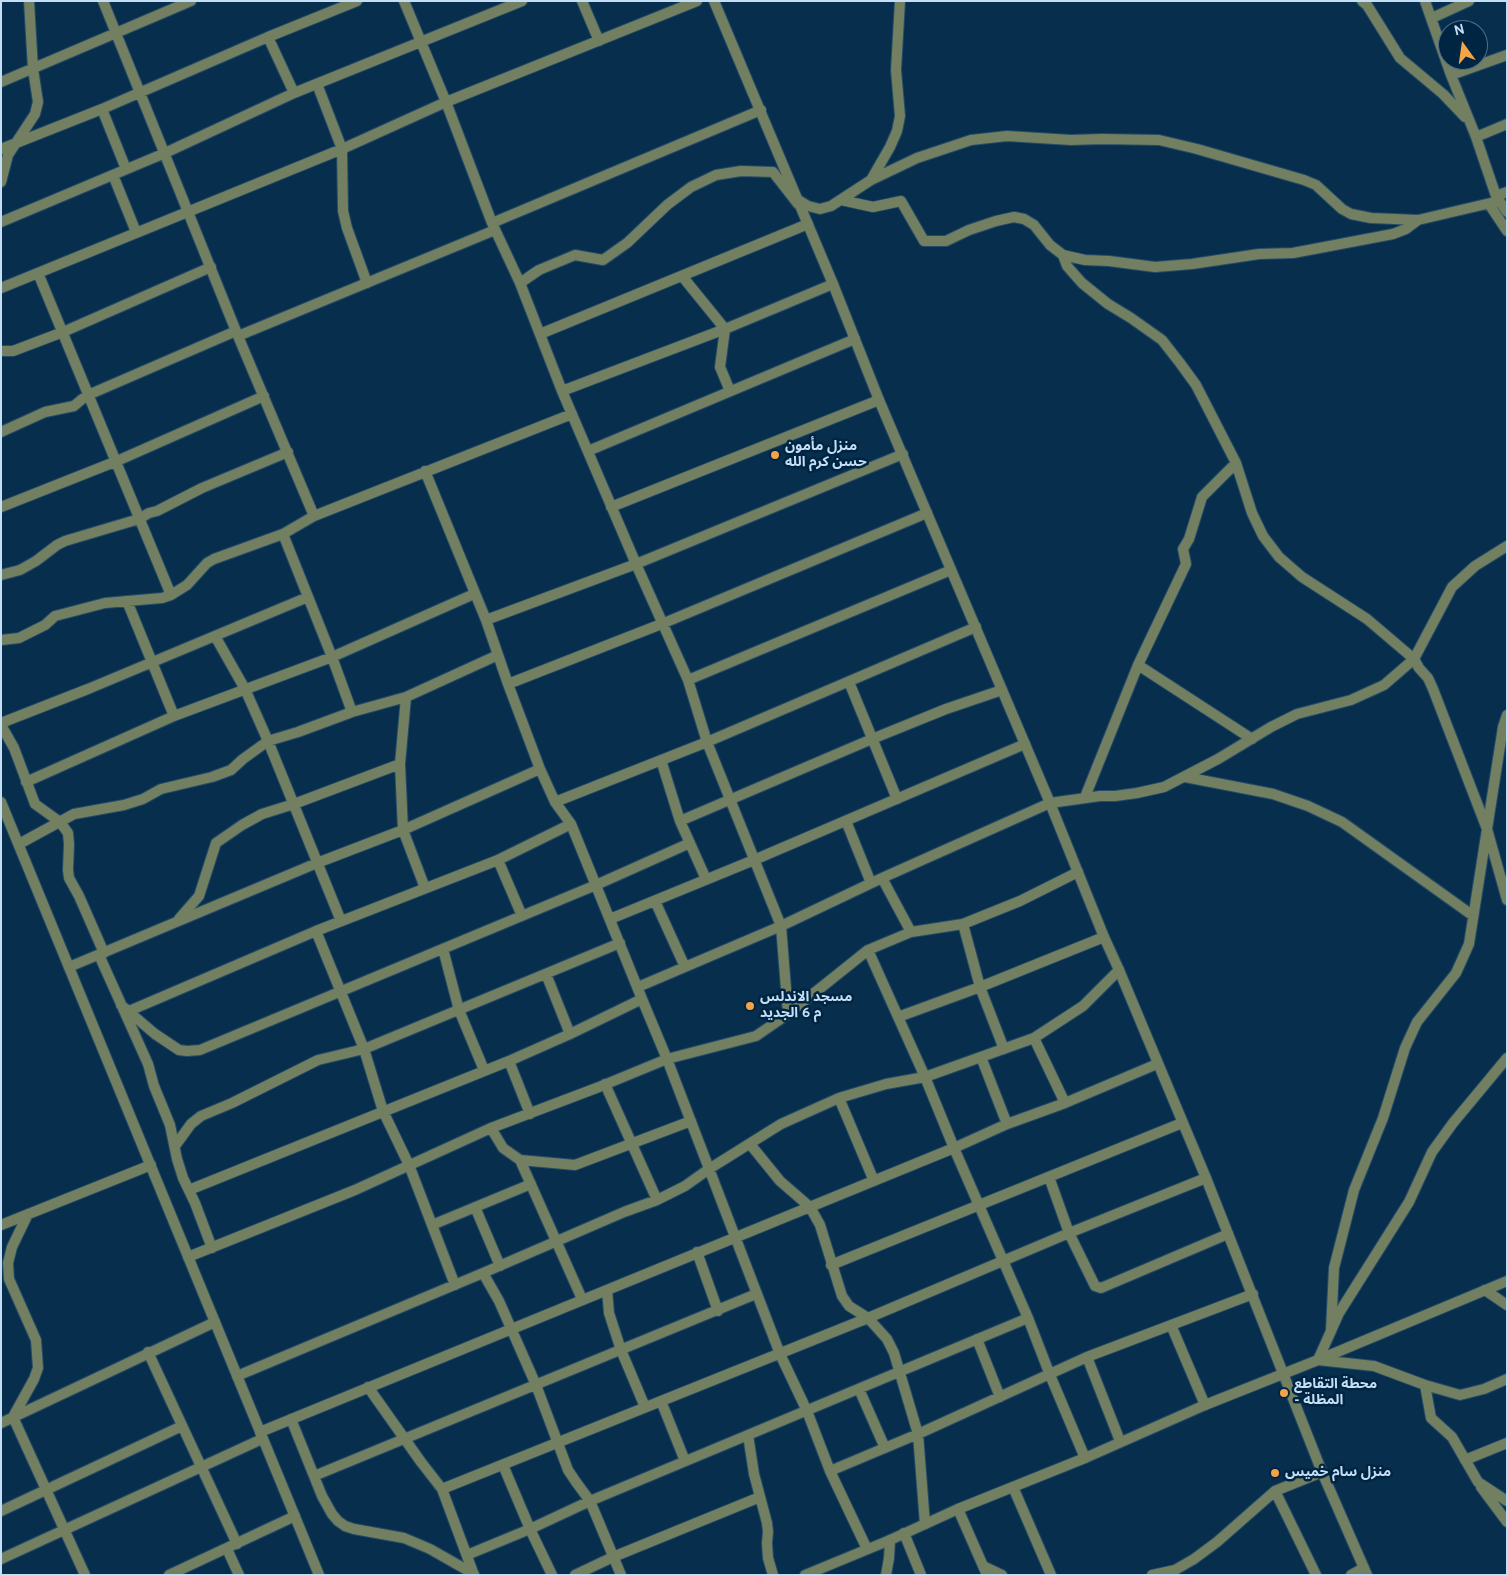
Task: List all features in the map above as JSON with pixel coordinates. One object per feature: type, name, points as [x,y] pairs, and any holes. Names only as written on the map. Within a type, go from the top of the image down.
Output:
[{"type":"street","points":[[1,182],[8,155],[35,114],[38,102],[32,69],[29,1]]},
{"type":"street","points":[[102,1],[237,333],[314,516]]},
{"type":"street","points":[[1,82],[191,1]]},
{"type":"street","points":[[1,149],[102,109],[268,37],[357,1]]},
{"type":"street","points":[[404,1],[446,102],[494,227],[520,283],[562,391],[688,680],[707,742],[781,926],[788,1014]]},
{"type":"street","points":[[1,222],[165,153],[294,93],[522,1]]},
{"type":"street","points":[[582,1],[599,41]]},
{"type":"street","points":[[1,288],[188,210],[342,149],[446,102],[697,1]]},
{"type":"street","points":[[714,1],[803,211],[879,400],[1050,803],[1253,1294],[1322,1472],[1365,1571],[1351,1575]]},
{"type":"street","points":[[871,180],[890,147],[897,131],[900,116],[896,70],[900,1]]},
{"type":"street","points":[[1362,1],[1367,5],[1400,58],[1443,94],[1468,120]]},
{"type":"street","points":[[1425,1],[1451,75],[1476,137],[1495,201],[1507,231]]},
{"type":"street","points":[[1432,18],[1469,1]]},
{"type":"street","points":[[268,37],[294,93]]},
{"type":"street","points":[[1451,75],[1507,55]]},
{"type":"street","points":[[317,84],[342,149],[342,210],[366,283]]},
{"type":"street","points":[[102,109],[126,169]]},
{"type":"street","points":[[1,432],[45,412],[74,406],[88,395],[237,333],[366,283],[761,110]]},
{"type":"street","points":[[1476,137],[1507,124]]},
{"type":"street","points":[[798,200],[808,206],[820,209],[831,206],[871,180],[916,158],[971,140],[1006,136],[1071,140],[1102,138],[1159,140],[1304,180],[1316,185],[1342,209],[1351,214],[1371,218],[1418,220],[1495,201],[1507,192]]},
{"type":"street","points":[[520,283],[538,270],[576,255],[602,260],[627,244],[667,205],[691,187],[716,175],[741,171],[773,172],[803,211]]},
{"type":"street","points":[[113,175],[136,232]]},
{"type":"street","points":[[841,200],[873,207],[900,201],[924,241],[946,241],[970,230],[1014,217],[1024,219],[1034,225],[1050,245],[1063,255],[1086,260],[1155,267],[1192,264],[1259,254],[1293,253],[1393,234],[1406,229],[1418,220]]},
{"type":"street","points":[[1495,201],[1507,212]]},
{"type":"street","points":[[540,334],[808,224]]},
{"type":"street","points":[[1063,255],[1068,266],[1082,283],[1108,304],[1162,340],[1196,385],[1236,463],[1252,513],[1263,536],[1279,557],[1302,577],[1367,619],[1414,659],[1428,678],[1487,829],[1507,900]]},
{"type":"street","points":[[1,351],[13,351],[62,332],[211,267]]},
{"type":"street","points":[[38,273],[171,595]]},
{"type":"street","points":[[682,276],[725,329],[720,367],[730,391]]},
{"type":"street","points":[[562,391],[725,329],[833,284]]},
{"type":"street","points":[[588,451],[855,339]]},
{"type":"street","points":[[1,507],[117,461],[264,396]]},
{"type":"street","points":[[611,507],[879,400]]},
{"type":"street","points":[[1,640],[19,638],[45,625],[55,616],[105,603],[162,598],[171,595],[187,586],[206,563],[214,559],[283,534],[314,516],[572,414]]},
{"type":"street","points":[[1,575],[20,570],[65,541],[139,519],[216,482],[288,452]]},
{"type":"street","points":[[486,620],[636,564],[903,454]]},
{"type":"street","points":[[1085,797],[1138,665],[1186,564],[1184,549],[1202,497],[1236,463]]},
{"type":"street","points":[[425,471],[486,620],[540,769],[555,802],[571,824],[667,1059],[780,1354],[807,1411],[830,1471],[867,1549]]},
{"type":"street","points":[[508,684],[664,623],[927,513]]},
{"type":"street","points":[[283,534],[332,656],[352,712]]},
{"type":"street","points":[[638,987],[781,926],[871,883],[1050,803],[1073,801],[1085,797],[1137,793],[1164,787],[1297,714],[1352,700],[1384,685],[1414,659],[1452,587],[1475,566],[1507,546]]},
{"type":"street","points":[[688,680],[951,570]]},
{"type":"street","points":[[26,782],[174,716],[332,656],[474,594]]},
{"type":"street","points":[[212,1248],[177,1159],[170,1125],[154,1086],[148,1064],[101,954],[79,896],[69,878],[69,838],[65,827],[35,804],[14,748],[1,724],[308,597]]},
{"type":"street","points":[[127,601],[174,716]]},
{"type":"street","points":[[555,802],[707,742],[976,627]]},
{"type":"street","points":[[215,636],[244,689],[268,741],[341,921]]},
{"type":"street","points":[[18,844],[74,814],[124,805],[161,789],[212,777],[231,770],[242,759],[268,741],[352,712],[406,696],[498,655]]},
{"type":"street","points":[[1138,665],[1252,740]]},
{"type":"street","points":[[849,682],[897,799]]},
{"type":"street","points":[[680,821],[872,739],[946,709],[1002,690]]},
{"type":"street","points":[[406,696],[400,764],[403,830],[425,888]]},
{"type":"street","points":[[1331,1330],[1334,1268],[1354,1190],[1383,1118],[1405,1048],[1417,1022],[1456,973],[1469,944],[1472,915],[1503,727],[1507,715]]},
{"type":"street","points":[[610,919],[754,860],[1024,744]]},
{"type":"street","points":[[661,760],[680,821],[706,880]]},
{"type":"street","points":[[177,922],[199,896],[216,843],[262,814],[400,764]]},
{"type":"street","points":[[69,967],[317,863],[403,830],[540,769]]},
{"type":"street","points":[[1185,777],[1273,794],[1308,806],[1342,822],[1472,915]]},
{"type":"street","points":[[1,802],[319,1575]]},
{"type":"street","points":[[846,821],[871,883]]},
{"type":"street","points":[[125,1008],[498,860],[571,824]]},
{"type":"street","points":[[125,1008],[155,1034],[180,1050],[200,1050],[690,844]]},
{"type":"street","points":[[498,860],[522,916]]},
{"type":"street","points":[[188,1257],[355,1190],[491,1128],[667,1059],[756,1036],[788,1014],[868,950],[911,932],[962,924],[1020,901],[1078,872]]},
{"type":"street","points":[[882,878],[911,932]]},
{"type":"street","points":[[655,901],[684,967]]},
{"type":"street","points":[[962,924],[980,987],[1004,1048]]},
{"type":"street","points":[[316,931],[364,1049],[383,1111],[409,1165],[456,1285]]},
{"type":"street","points":[[898,1017],[980,987],[1104,937]]},
{"type":"street","points":[[174,1146],[191,1124],[201,1116],[232,1103],[318,1060],[364,1049],[620,943]]},
{"type":"street","points":[[443,949],[459,1010],[484,1070]]},
{"type":"street","points":[[868,950],[926,1076],[954,1148],[980,1204],[1085,1458]]},
{"type":"street","points":[[237,1376],[456,1285],[624,1212],[657,1200],[685,1186],[781,1124],[839,1098],[886,1084],[926,1076],[1034,1038],[1083,1006],[1119,970]]},
{"type":"street","points":[[546,974],[570,1034]]},
{"type":"street","points":[[189,1190],[509,1060],[570,1034],[642,999]]},
{"type":"street","points":[[1034,1038],[1065,1103]]},
{"type":"street","points":[[981,1057],[1007,1124]]},
{"type":"street","points":[[1318,1360],[1339,1312],[1409,1202],[1432,1152],[1452,1123],[1507,1058]]},
{"type":"street","points":[[509,1060],[530,1114]]},
{"type":"street","points":[[1,1559],[201,1467],[291,1419],[697,1252],[874,1182],[1007,1124],[1065,1103],[1157,1064]]},
{"type":"street","points":[[605,1084],[657,1200]]},
{"type":"street","points":[[839,1098],[874,1182]]},
{"type":"street","points":[[491,1128],[503,1148],[520,1160],[576,1165],[631,1142],[691,1121]]},
{"type":"street","points":[[831,1265],[1182,1123]]},
{"type":"street","points":[[750,1144],[780,1181],[810,1207],[820,1226],[842,1296],[849,1306],[868,1318],[887,1339],[894,1353],[918,1434],[925,1524]]},
{"type":"street","points":[[520,1160],[582,1300]]},
{"type":"street","points":[[1,1226],[151,1166]]},
{"type":"street","points":[[1049,1177],[1069,1233],[1095,1286],[1101,1288],[1228,1234]]},
{"type":"street","points":[[442,1489],[780,1354],[1206,1178]]},
{"type":"street","points":[[432,1225],[531,1184]]},
{"type":"street","points":[[475,1207],[500,1266]]},
{"type":"street","points":[[13,1417],[38,1368],[36,1340],[9,1279],[8,1263],[12,1247],[28,1214]]},
{"type":"street","points":[[697,1252],[718,1311]]},
{"type":"street","points":[[483,1273],[512,1328],[568,1470],[590,1501],[620,1575]]},
{"type":"street","points":[[810,1574],[958,1509],[1085,1458],[1204,1405],[1284,1374],[1507,1281]]},
{"type":"street","points":[[607,1290],[609,1313],[621,1350],[645,1407]]},
{"type":"street","points":[[1485,1290],[1507,1305]]},
{"type":"street","points":[[314,1476],[756,1294]]},
{"type":"street","points":[[830,1471],[918,1434],[1087,1357],[1253,1294]]},
{"type":"street","points":[[467,1554],[1028,1318]]},
{"type":"street","points":[[1,1422],[215,1322]]},
{"type":"street","points":[[1171,1326],[1204,1405]]},
{"type":"street","points":[[977,1339],[1000,1397]]},
{"type":"street","points":[[148,1352],[237,1544]]},
{"type":"street","points":[[1087,1357],[1120,1441]]},
{"type":"street","points":[[1318,1360],[1374,1366],[1425,1385],[1460,1395],[1484,1389],[1507,1379]]},
{"type":"street","points":[[1425,1385],[1431,1418],[1452,1436],[1478,1482],[1507,1522]]},
{"type":"street","points":[[368,1387],[442,1489],[474,1574]]},
{"type":"street","points":[[859,1389],[885,1448]]},
{"type":"street","points":[[661,1401],[685,1461]]},
{"type":"street","points":[[13,1417],[48,1490],[85,1575]]},
{"type":"street","points":[[291,1419],[314,1476],[332,1514],[338,1521],[344,1526],[404,1538],[430,1549],[474,1574]]},
{"type":"street","points":[[1,1511],[182,1426]]},
{"type":"street","points":[[748,1435],[754,1474],[767,1523],[766,1543],[772,1575]]},
{"type":"street","points":[[1465,1460],[1507,1444]]},
{"type":"street","points":[[503,1465],[552,1575]]},
{"type":"street","points":[[1152,1575],[1176,1572],[1217,1542],[1275,1492],[1322,1472]]},
{"type":"street","points":[[1478,1482],[1507,1501]]},
{"type":"street","points":[[1013,1487],[1051,1575]]},
{"type":"street","points":[[1275,1492],[1316,1575]]},
{"type":"street","points":[[574,1575],[613,1557],[760,1497]]},
{"type":"street","points":[[958,1509],[985,1570],[1002,1575]]},
{"type":"street","points":[[169,1575],[295,1516]]},
{"type":"street","points":[[904,1533],[921,1575]]},
{"type":"street","points":[[886,1575],[890,1540]]},
{"type":"street","points":[[227,1549],[239,1575]]},
{"type":"place","name":"منزل مأمون حسن كرم الله","points":[[775,455]]},
{"type":"place","name":"مسجد الاندلس م 6 الجديد","points":[[750,1006]]},
{"type":"place","name":"محطة التقاطع - المظلة","points":[[1284,1393]]},
{"type":"place","name":"منزل سام خميس","points":[[1275,1473]]}]
